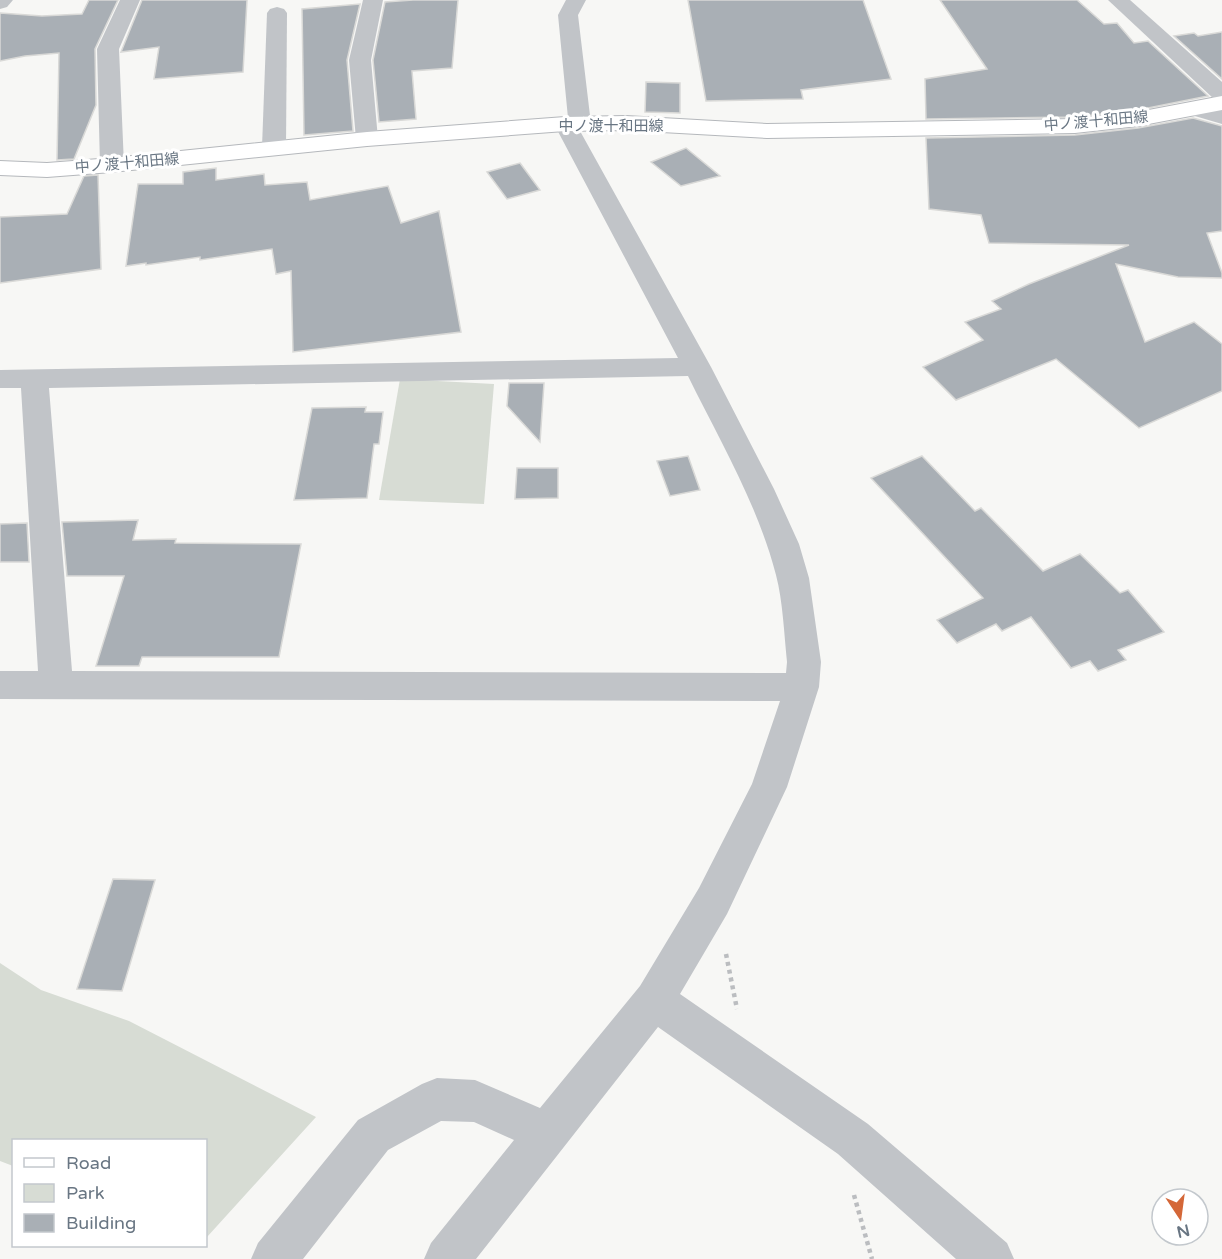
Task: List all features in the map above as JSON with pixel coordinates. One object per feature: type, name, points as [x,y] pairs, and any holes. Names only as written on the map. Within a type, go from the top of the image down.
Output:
[{"type":"main road","name":"中ノ渡十和田線","points":[[0,168],[47,170],[274,147],[573,124],[626,123],[767,132],[1039,127],[1107,122],[1196,110],[1222,104]]},
{"type":"street","points":[[112,165],[108,49],[130,0]]},
{"type":"street","points":[[366,139],[360,60],[373,0]]},
{"type":"street","points":[[447,1259],[654,1000],[712,901],[769,787],[802,687],[804,662],[793,578],[783,544],[759,489],[573,124],[568,15],[576,0]]},
{"type":"street","points":[[1118,0],[1222,94]]},
{"type":"street","points":[[274,147],[277,13]]},
{"type":"street","points":[[1196,110],[1222,117]]},
{"type":"street","points":[[0,379],[697,367]]},
{"type":"street","points":[[34,378],[56,685]]},
{"type":"street","points":[[0,684],[802,687]]},
{"type":"street","points":[[654,1000],[853,1138],[991,1259]]},
{"type":"street","points":[[274,1259],[373,1135],[437,1099],[475,1101],[547,1133]]},
{"type":"path","points":[[723,1048],[738,1015],[725,949]]},
{"type":"path","points":[[850,1183],[872,1259]]},
{"type":"green space","points":[[400,379],[494,384],[484,504],[379,500]]},
{"type":"green space","points":[[0,963],[41,990],[129,1021],[316,1117],[207,1237],[207,1139],[12,1139],[12,1166],[0,1161]]},
{"type":"building","points":[[89,0],[118,0],[95,49],[96,105],[74,159],[57,160],[59,53],[0,61],[0,13],[42,16],[82,14]]},
{"type":"building","points":[[142,0],[247,0],[243,72],[154,79],[159,47],[121,52]]},
{"type":"building","points":[[458,0],[452,68],[412,71],[416,119],[379,122],[373,60],[385,2]]},
{"type":"building","points":[[688,0],[863,0],[891,79],[801,90],[803,99],[706,101]]},
{"type":"building","points":[[940,0],[1077,0],[1104,24],[1117,23],[1134,43],[1148,41],[1208,96],[1138,110],[1075,117],[926,119],[925,79],[987,69]]},
{"type":"building","points":[[360,4],[347,60],[353,131],[304,135],[302,9]]},
{"type":"building","points":[[1222,32],[1222,79],[1174,36],[1194,33],[1198,36]]},
{"type":"building","points":[[646,82],[680,83],[680,113],[645,112]]},
{"type":"building","points":[[1193,118],[1222,126],[1222,231],[1207,233],[1222,278],[1178,277],[1116,264],[1145,342],[1194,322],[1222,344],[1222,391],[1139,428],[1056,359],[956,400],[923,367],[983,340],[965,322],[1001,309],[992,301],[1129,245],[989,243],[981,215],[929,209],[926,138],[1075,135],[1138,128]]},
{"type":"building","points":[[686,148],[720,176],[681,186],[651,162]]},
{"type":"building","points":[[520,163],[540,190],[507,199],[487,172]]},
{"type":"building","points":[[216,168],[216,180],[264,174],[265,185],[307,182],[310,200],[388,186],[401,223],[439,211],[461,332],[293,352],[291,271],[276,274],[272,249],[200,260],[200,257],[126,266],[138,184],[183,184],[183,172]]},
{"type":"building","points":[[98,175],[101,269],[0,283],[0,217],[67,214],[84,176]]},
{"type":"building","points":[[509,383],[544,383],[540,442],[507,406]]},
{"type":"building","points":[[366,407],[365,412],[383,412],[379,444],[374,444],[367,498],[294,500],[312,408]]},
{"type":"building","points":[[688,456],[700,490],[670,496],[657,461]]},
{"type":"building","points":[[922,456],[975,511],[981,508],[1043,571],[1080,554],[1120,593],[1128,590],[1164,632],[1118,650],[1126,660],[1098,671],[1090,661],[1071,668],[1031,617],[1002,631],[996,624],[957,643],[937,620],[983,598],[871,478]]},
{"type":"building","points":[[517,468],[558,468],[558,498],[515,499]]},
{"type":"building","points":[[138,520],[133,540],[176,539],[175,543],[301,544],[279,657],[142,657],[139,666],[96,666],[124,576],[67,576],[62,522]]},
{"type":"building","points":[[27,523],[29,562],[0,562],[0,524]]},
{"type":"building","points":[[113,879],[155,880],[122,991],[77,989]]}]
